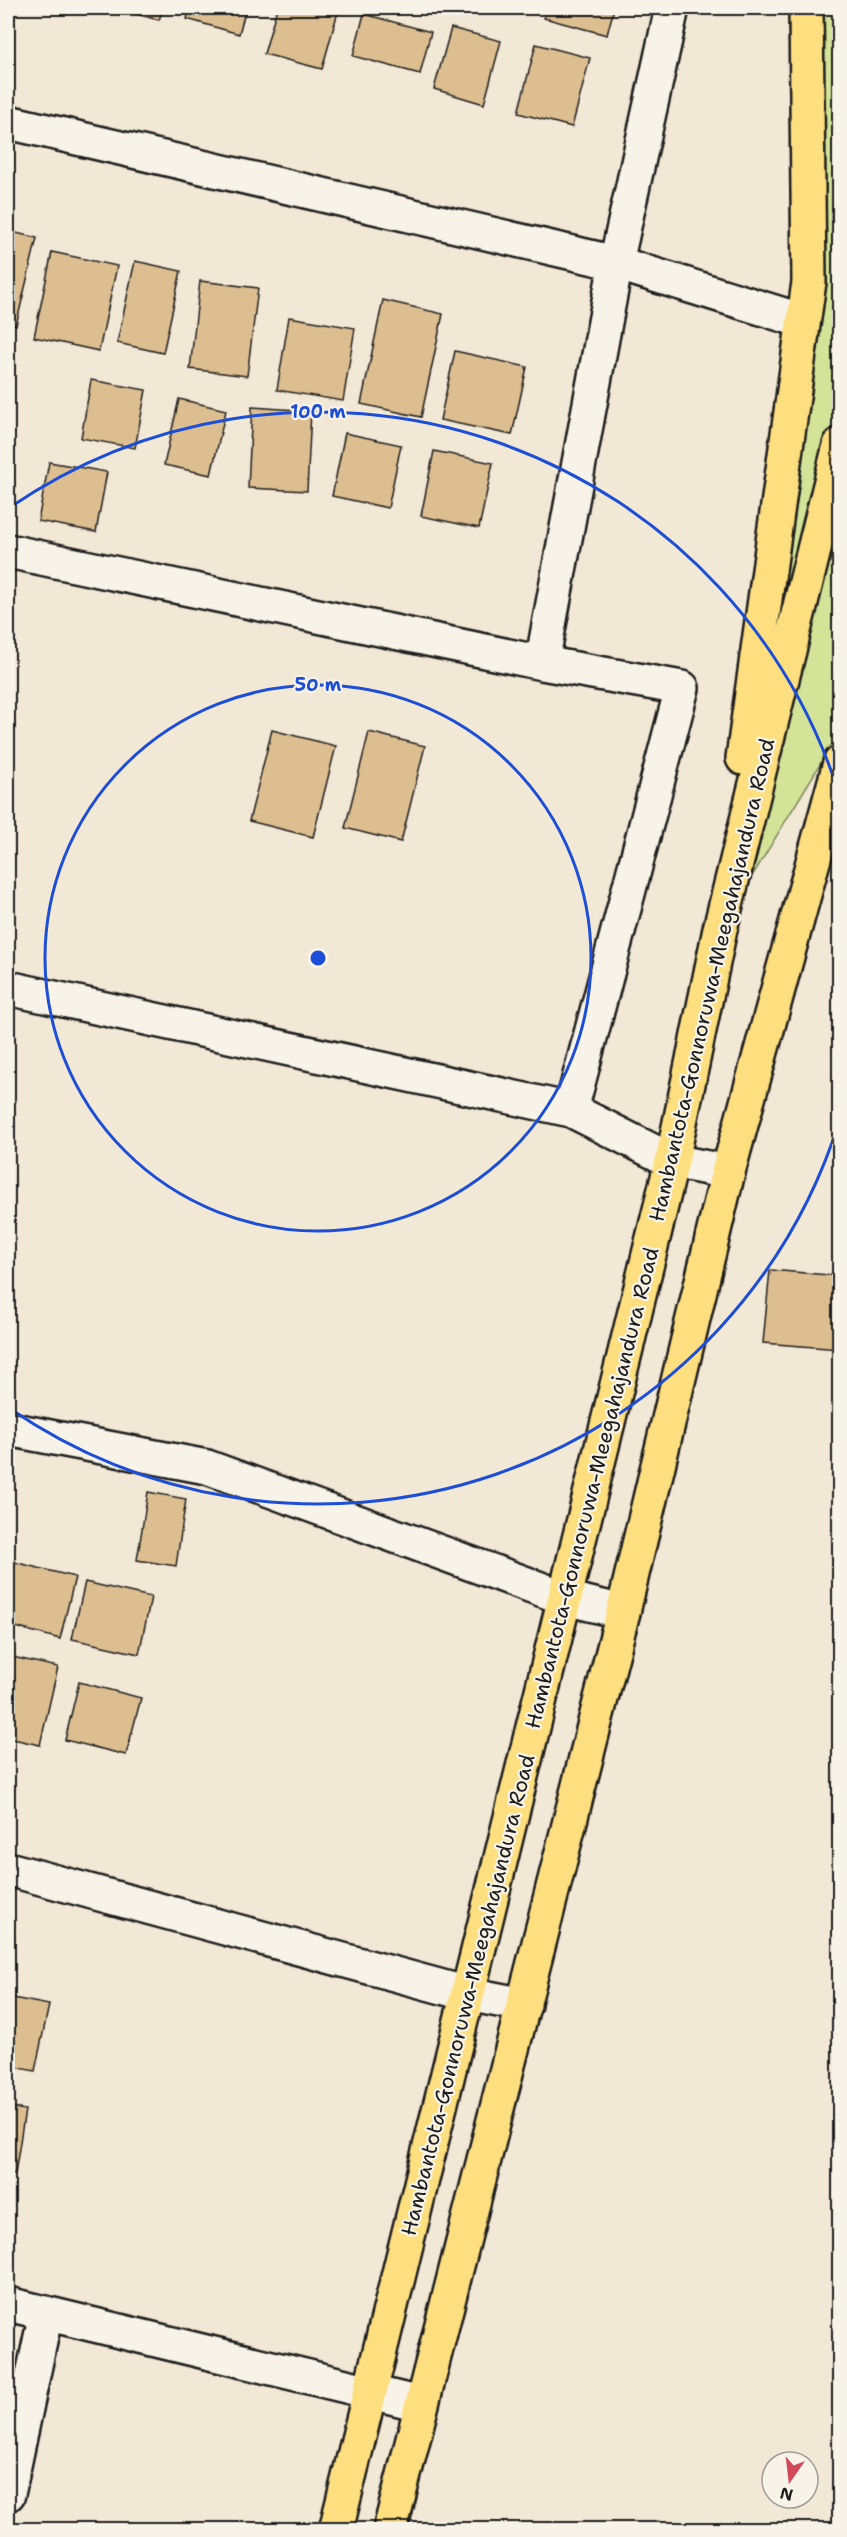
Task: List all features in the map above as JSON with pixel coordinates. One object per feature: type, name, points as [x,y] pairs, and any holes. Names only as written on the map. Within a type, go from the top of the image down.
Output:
[{"type":"main road","points":[[720,929],[809,282],[806,8]]},
{"type":"main road","name":"Hambantota-Gonnoruwa-Meegahajandura Road","points":[[336,2529],[672,1161],[720,929],[840,445]]},
{"type":"main road","points":[[390,2529],[623,1612],[728,1172],[840,763]]},
{"type":"street","points":[[542,663],[616,263],[672,8]]},
{"type":"street","points":[[8,122],[616,263],[804,321]]},
{"type":"street","points":[[8,551],[542,663],[682,688],[571,1110]]},
{"type":"street","points":[[8,988],[571,1110],[672,1161],[728,1172]]},
{"type":"street","points":[[8,1429],[207,1467],[566,1598],[623,1612]]},
{"type":"street","points":[[8,1869],[468,1994],[524,2005]]},
{"type":"street","points":[[8,2304],[420,2404]]},
{"type":"street","points":[[8,2494],[46,2313]]},
{"type":"green space","points":[[806,8],[839,8],[839,733],[720,929],[809,282]]},
{"type":"building","points":[[113,8],[163,8],[159,20]]},
{"type":"building","points":[[190,8],[246,8],[239,34],[187,19]]},
{"type":"building","points":[[277,8],[339,8],[322,69],[264,54]]},
{"type":"building","points":[[547,8],[614,8],[607,35],[544,18]]},
{"type":"building","points":[[364,14],[431,32],[420,74],[353,56]]},
{"type":"building","points":[[451,28],[501,41],[484,104],[434,89]]},
{"type":"building","points":[[536,44],[590,58],[572,127],[518,113]]},
{"type":"building","points":[[8,231],[37,238],[16,325],[8,323]]},
{"type":"building","points":[[52,252],[117,266],[99,351],[34,337]]},
{"type":"building","points":[[135,261],[181,271],[163,353],[117,343]]},
{"type":"building","points":[[200,281],[258,288],[247,376],[190,369]]},
{"type":"building","points":[[383,300],[443,314],[421,417],[361,404]]},
{"type":"building","points":[[289,317],[355,328],[343,401],[277,390]]},
{"type":"building","points":[[455,351],[527,367],[512,435],[440,420]]},
{"type":"building","points":[[91,380],[146,390],[135,448],[81,438]]},
{"type":"building","points":[[179,399],[226,410],[211,475],[164,465]]},
{"type":"building","points":[[252,407],[311,411],[307,491],[248,488]]},
{"type":"building","points":[[345,433],[401,445],[388,508],[332,496]]},
{"type":"building","points":[[434,451],[493,463],[479,528],[421,516]]},
{"type":"building","points":[[49,462],[107,472],[96,532],[38,521]]},
{"type":"building","points":[[272,730],[336,746],[313,837],[249,821]]},
{"type":"building","points":[[369,732],[425,746],[401,842],[345,828]]},
{"type":"building","points":[[770,1270],[840,1276],[840,1349],[763,1343]]},
{"type":"building","points":[[148,1492],[186,1499],[176,1566],[137,1560]]},
{"type":"building","points":[[14,1562],[75,1577],[60,1639],[8,1625],[8,1587]]},
{"type":"building","points":[[85,1582],[151,1597],[139,1654],[72,1639]]},
{"type":"building","points":[[8,1656],[58,1667],[40,1745],[8,1738]]},
{"type":"building","points":[[79,1682],[141,1698],[126,1755],[65,1740]]},
{"type":"building","points":[[8,1997],[49,2005],[35,2071],[8,2066]]},
{"type":"building","points":[[8,2107],[25,2110],[15,2174],[8,2173]]}]
